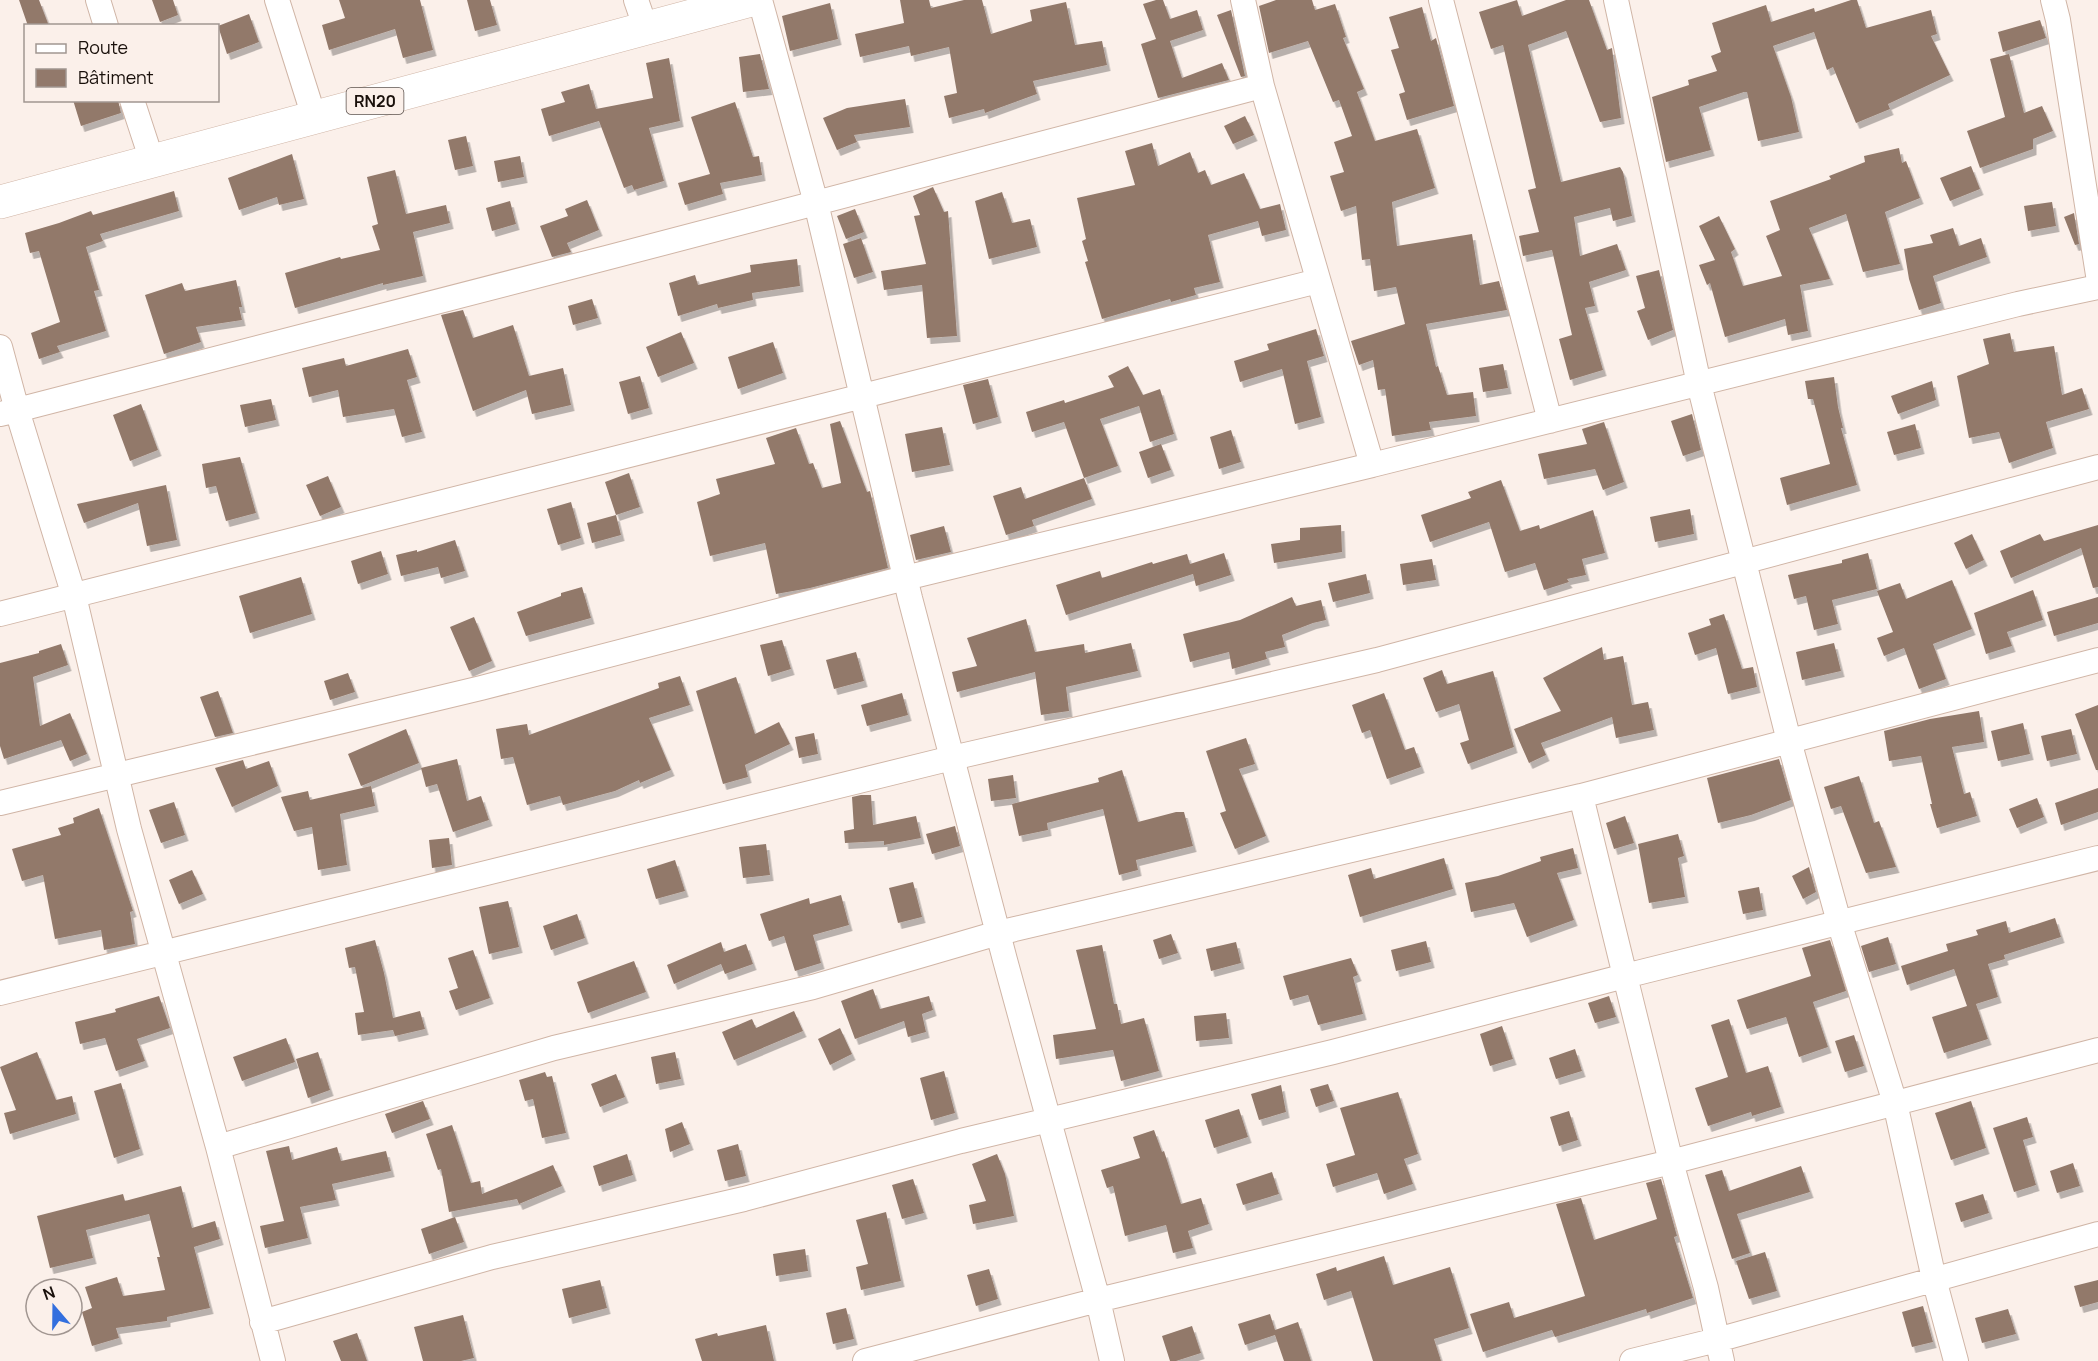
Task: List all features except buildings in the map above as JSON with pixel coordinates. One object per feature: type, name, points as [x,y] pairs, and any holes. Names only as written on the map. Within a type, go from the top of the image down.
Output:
[{"type":"main road","name":"RN20","points":[[0,202],[314,117],[641,14],[751,0]]},
{"type":"street","points":[[98,0],[105,24]]},
{"type":"street","points":[[277,0],[314,117]]},
{"type":"street","points":[[760,0],[816,204],[905,578],[998,933],[1098,1300],[1112,1361]]},
{"type":"street","points":[[1242,0],[1262,86],[1372,465]]},
{"type":"street","points":[[1441,0],[1550,421]]},
{"type":"street","points":[[1616,0],[1699,384],[1789,741],[1839,922],[1895,1103],[1934,1279],[1956,1361]]},
{"type":"street","points":[[2053,0],[2098,275]]},
{"type":"street","points":[[8,412],[816,204],[1262,86]]},
{"type":"street","points":[[133,102],[152,161]]},
{"type":"street","points":[[0,614],[1317,281]]},
{"type":"street","points":[[0,803],[481,688],[905,578],[1372,465],[2018,304],[2098,287]]},
{"type":"street","points":[[0,347],[8,412],[74,596],[129,829],[218,1147],[273,1361]]},
{"type":"street","points":[[0,993],[952,758],[1377,660],[2098,467]]},
{"type":"street","points":[[218,1147],[554,1048],[813,987],[998,933],[1581,796],[2098,660]]},
{"type":"street","points":[[1581,796],[1671,1162],[1706,1287],[1720,1351]]},
{"type":"street","points":[[262,1322],[492,1257],[744,1199],[961,1141],[1333,1052],[1625,976],[2098,858]]},
{"type":"street","points":[[865,1361],[1098,1300],[1671,1162],[2098,1050]]},
{"type":"street","points":[[1632,1361],[1720,1351],[1934,1279],[2098,1234]]}]
